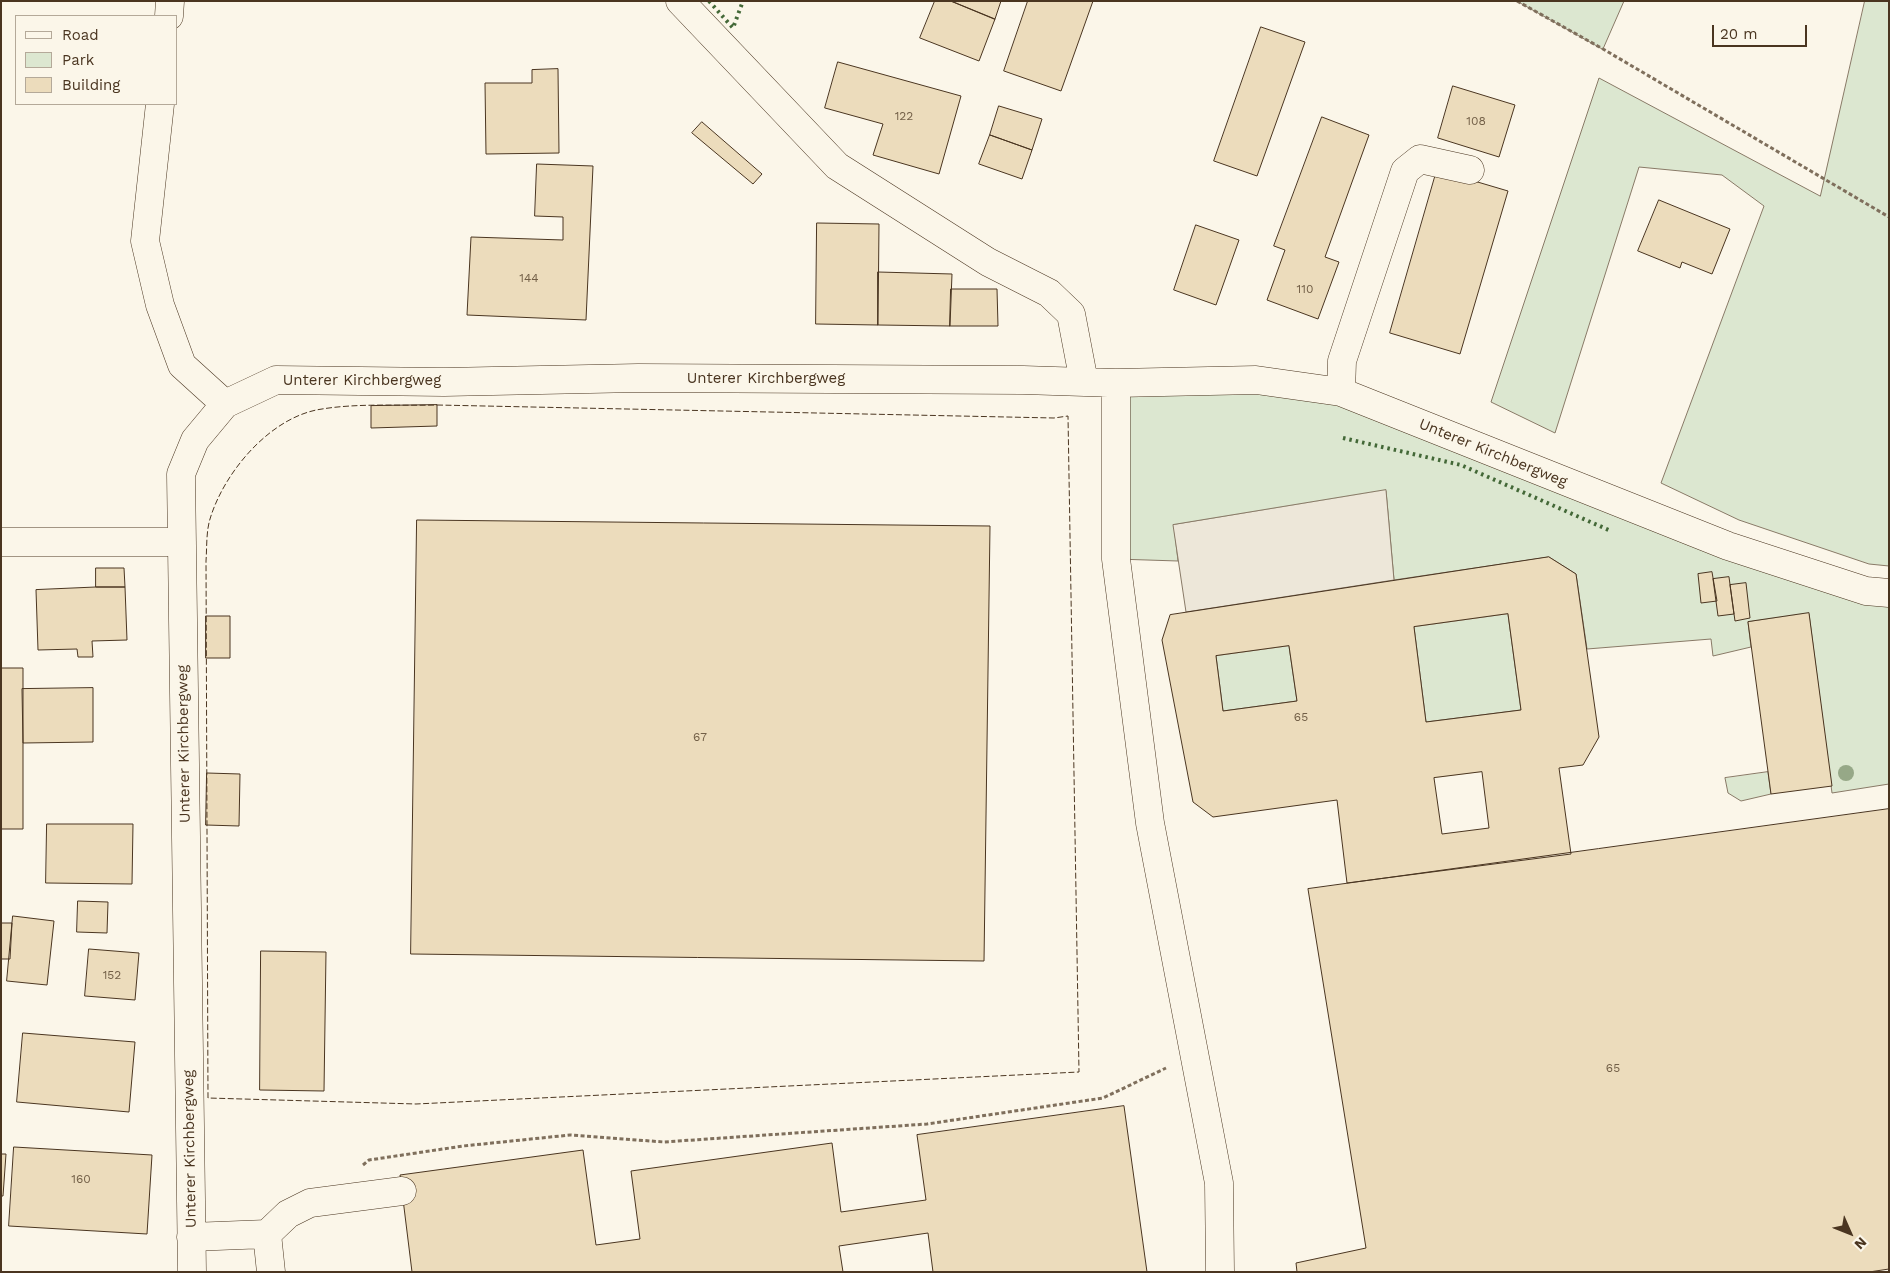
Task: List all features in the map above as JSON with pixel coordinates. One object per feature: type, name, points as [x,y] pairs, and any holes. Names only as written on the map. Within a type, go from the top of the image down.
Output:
[{"type":"street","points":[[168,15],[170,1]]},
{"type":"street","points":[[680,1],[837,166],[988,262],[1049,293],[1071,314],[1084,382]]},
{"type":"street","points":[[160,105],[145,241],[160,304],[182,365],[225,404]]},
{"type":"street","points":[[1341,392],[1342,361],[1405,171],[1420,159],[1470,170]]},
{"type":"street","name":"Unterer Kirchbergweg","points":[[192,1272],[181,474],[195,440],[225,404],[276,380],[444,382],[638,378],[1023,380],[1116,383],[1256,380],[1341,392],[1728,546],[1866,591],[1889,594]]},
{"type":"street","points":[[1116,383],[1116,559],[1150,823],[1219,1183],[1220,1272]]},
{"type":"street","points":[[1,542],[182,542]]},
{"type":"street","points":[[191,1237],[268,1234],[288,1214],[310,1203],[402,1191]]},
{"type":"street","points":[[268,1234],[271,1272]]},
{"type":"path","points":[[1517,1],[1604,49],[1889,217]]},
{"type":"path","points":[[362,1165],[369,1160],[463,1146],[570,1135],[664,1142],[927,1124],[1103,1098],[1194,1055]]},
{"type":"green space","points":[[1517,1],[1624,1],[1603,49]]},
{"type":"green space","points":[[1865,1],[1889,1],[1889,566],[1869,564],[1739,520],[1661,483],[1764,206],[1722,175],[1639,167],[1555,433],[1491,402],[1599,78],[1820,196]]},
{"type":"green space","points":[[1116,383],[1341,392],[1889,593],[1889,784],[1832,793],[1809,614],[1748,622],[1751,647],[1713,656],[1711,639],[1587,649],[1576,574],[1549,557],[1394,580],[1386,491],[1174,525],[1178,561],[1116,559]]},
{"type":"green space","points":[[1508,614],[1521,710],[1426,722],[1414,627]]},
{"type":"green space","points":[[1289,646],[1297,701],[1223,711],[1216,656]]},
{"type":"green space","points":[[1768,772],[1771,794],[1741,801],[1728,793],[1725,778]]},
{"type":"shaded area","points":[[1386,490],[1394,580],[1186,612],[1173,525]]},
{"type":"building","points":[[935,1],[951,1],[995,19],[979,61],[920,38]]},
{"type":"building","points":[[951,1],[1001,1],[995,19]]},
{"type":"building","points":[[1028,1],[1093,1],[1061,91],[1004,71]]},
{"type":"building","points":[[1261,27],[1305,42],[1257,176],[1214,161]]},
{"type":"building","points":[[838,62],[961,96],[939,174],[873,155],[883,124],[825,108]]},
{"type":"building","points":[[558,69],[559,153],[486,154],[485,83],[532,83],[532,70]]},
{"type":"building","points":[[1453,86],[1515,105],[1499,157],[1438,138]]},
{"type":"building","points":[[999,106],[1042,119],[1032,150],[990,135]]},
{"type":"building","points":[[1322,117],[1369,135],[1325,257],[1339,262],[1318,319],[1267,300],[1285,250],[1274,246]]},
{"type":"building","points":[[702,122],[762,174],[753,184],[692,133]]},
{"type":"building","points":[[990,135],[1032,150],[1022,179],[979,164]]},
{"type":"building","points":[[537,164],[593,166],[586,320],[467,315],[471,237],[563,240],[563,217],[535,216]]},
{"type":"building","points":[[1437,170],[1508,191],[1460,354],[1390,333]]},
{"type":"building","points":[[1659,200],[1730,229],[1712,274],[1682,262],[1680,268],[1638,251]]},
{"type":"building","points":[[817,223],[879,224],[878,325],[816,324]]},
{"type":"building","points":[[1196,225],[1239,240],[1216,305],[1174,290]]},
{"type":"building","points":[[878,272],[952,274],[950,326],[878,325]]},
{"type":"building","points":[[951,289],[997,289],[998,326],[950,326]]},
{"type":"building","points":[[437,405],[437,426],[371,428],[371,406]]},
{"type":"building","points":[[417,520],[990,526],[984,961],[411,954]]},
{"type":"building","points":[[1549,557],[1576,574],[1599,737],[1583,765],[1559,768],[1571,854],[1347,883],[1337,800],[1213,817],[1193,802],[1162,640],[1170,615]],"holes":[[[1508,614],[1521,710],[1426,722],[1414,627]],[[1289,646],[1297,701],[1223,711],[1216,656]],[[1482,772],[1489,828],[1442,834],[1434,778]]]},
{"type":"building","points":[[96,568],[124,568],[125,587],[96,587]]},
{"type":"building","points":[[1712,572],[1717,601],[1701,603],[1698,574]]},
{"type":"building","points":[[1729,577],[1734,614],[1718,616],[1713,579]]},
{"type":"building","points":[[1746,583],[1750,618],[1735,621],[1730,585]]},
{"type":"building","points":[[125,587],[127,640],[92,641],[93,657],[78,657],[77,649],[38,650],[36,590]]},
{"type":"building","points":[[1809,613],[1832,786],[1771,794],[1748,622]]},
{"type":"building","points":[[206,616],[230,616],[230,658],[206,658]]},
{"type":"building","points":[[1,668],[23,668],[23,829],[1,829]]},
{"type":"building","points":[[93,688],[93,742],[23,743],[22,689]]},
{"type":"building","points":[[207,773],[240,774],[239,826],[206,825]]},
{"type":"building","points":[[1889,809],[1889,1269],[1869,1272],[1297,1272],[1296,1263],[1366,1248],[1308,889]]},
{"type":"building","points":[[47,824],[133,824],[132,884],[46,883]]},
{"type":"building","points":[[78,901],[108,902],[107,933],[77,932]]},
{"type":"building","points":[[13,916],[54,921],[47,985],[7,981]]},
{"type":"building","points":[[1,923],[12,923],[10,959],[1,959]]},
{"type":"building","points":[[89,949],[139,953],[135,1000],[85,996]]},
{"type":"building","points":[[261,951],[326,952],[324,1091],[260,1090]]},
{"type":"building","points":[[23,1033],[135,1042],[129,1112],[17,1102]]},
{"type":"building","points":[[1124,1106],[1147,1272],[933,1272],[928,1233],[839,1246],[843,1272],[412,1272],[400,1175],[583,1150],[596,1245],[640,1239],[631,1171],[832,1143],[841,1212],[926,1200],[917,1135]]},
{"type":"building","points":[[14,1147],[152,1155],[147,1234],[9,1226]]},
{"type":"building","points":[[1,1154],[6,1154],[3,1196],[1,1196]]},
{"type":"hedge","points":[[709,1],[733,28],[743,1]]},
{"type":"hedge","points":[[1343,438],[1461,465],[1611,531]]},
{"type":"fence","points":[[437,405],[1054,418],[1068,416],[1079,1072],[416,1104],[208,1098],[206,561],[210,519],[226,483],[238,465],[268,434],[285,423],[303,414],[336,407],[437,405]]}]
